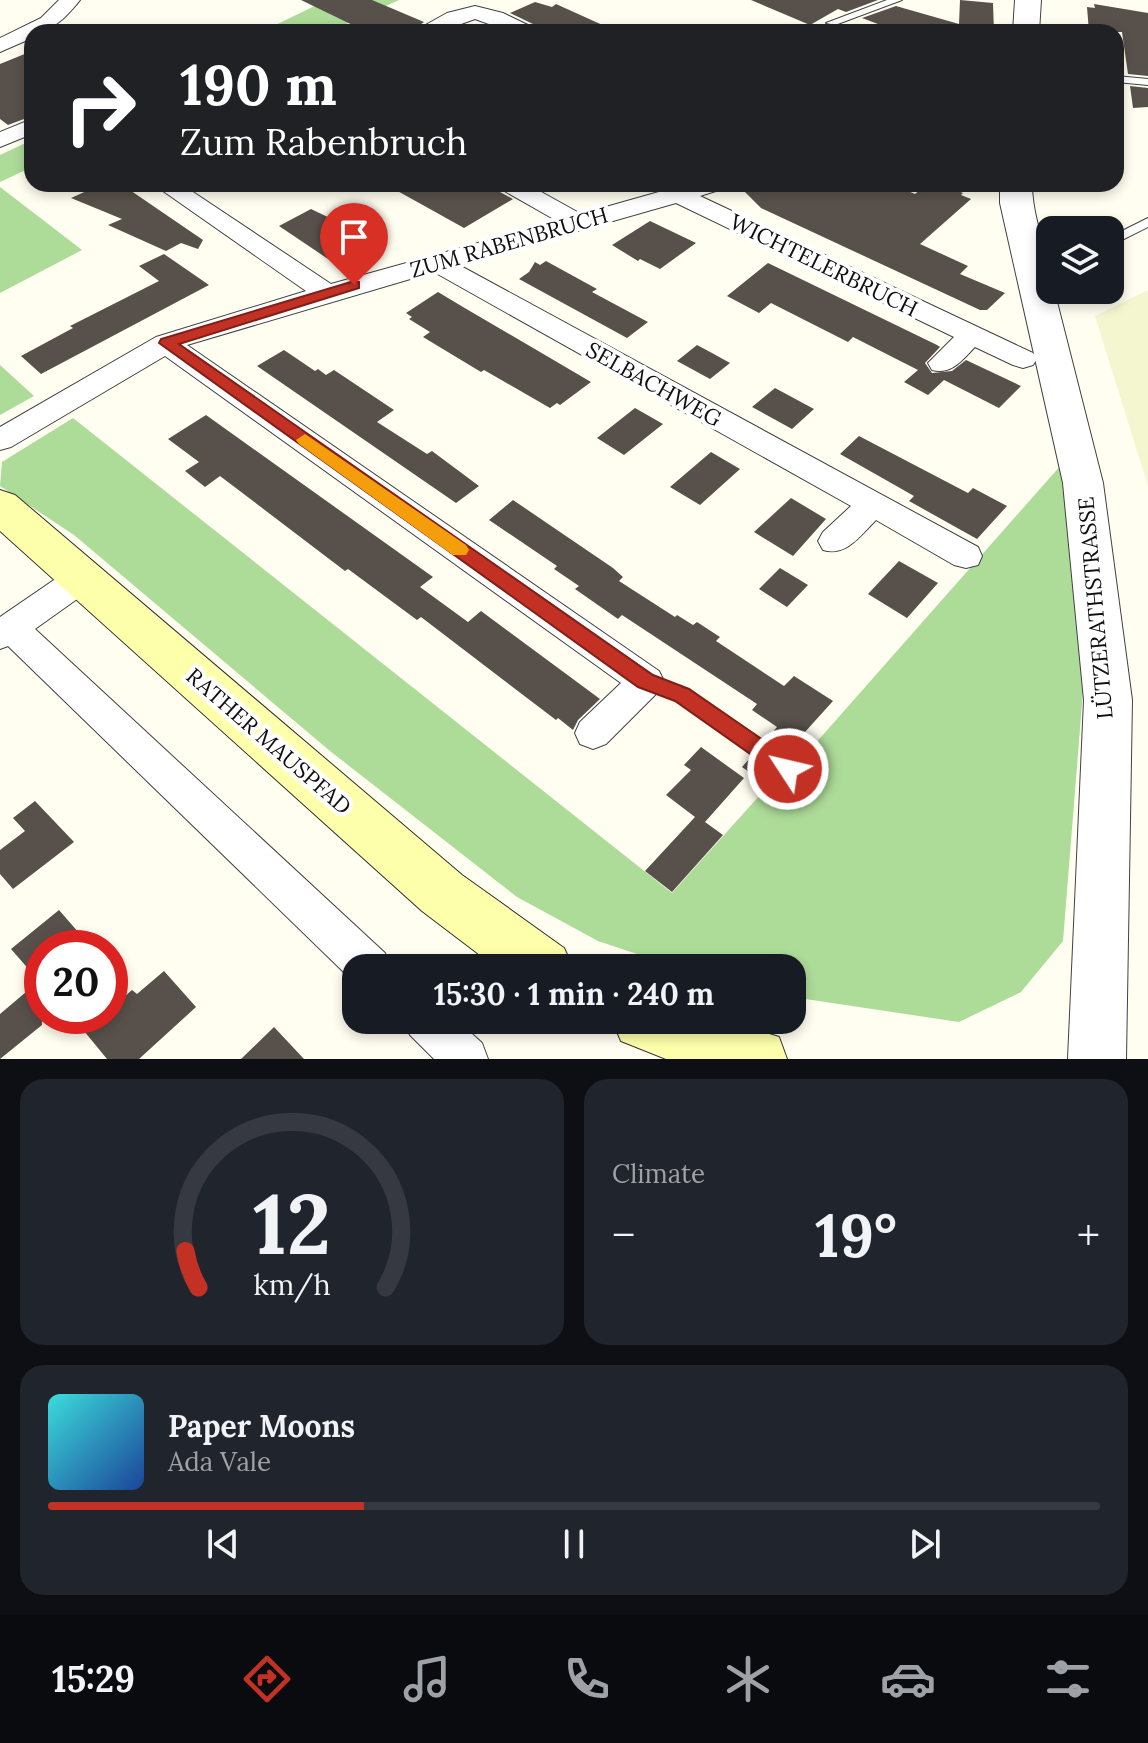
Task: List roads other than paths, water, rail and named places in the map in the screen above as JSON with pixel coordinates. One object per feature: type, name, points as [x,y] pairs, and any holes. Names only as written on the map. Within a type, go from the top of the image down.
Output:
[{"type":"main road","name":"RATHER MAUSPFAD","points":[[0,506],[442,893],[525,954]]},
{"type":"main road","points":[[679,1034],[757,1059]]},
{"type":"street","points":[[44,24],[70,0]]},
{"type":"street","points":[[1026,24],[1028,0]]},
{"type":"street","points":[[441,24],[472,10],[507,24]]},
{"type":"street","points":[[0,46],[24,34]]},
{"type":"street","points":[[0,140],[24,130]]},
{"type":"street","points":[[177,192],[326,293]]},
{"type":"street","points":[[524,192],[578,222]]},
{"type":"street","name":"ZUM RABENBRUCH","points":[[0,440],[166,343],[326,293],[684,192]]},
{"type":"street","name":"LÜTZERATHSTRASSE","points":[[1016,192],[1016,203],[1034,259],[1083,483],[1108,700],[1097,1059]]},
{"type":"street","name":"WICHTELERBRUCH","points":[[677,194],[1023,359]]},
{"type":"street","name":"SELBACHWEG","points":[[435,262],[966,556]]},
{"type":"street","points":[[942,363],[971,336]]},
{"type":"street","points":[[166,343],[646,681],[593,733]]},
{"type":"street","points":[[834,541],[872,505]]},
{"type":"street","points":[[82,578],[6,631],[355,954]]},
{"type":"street","points":[[440,1034],[466,1059]]},
{"type":"lane","points":[[831,23],[897,0]]},
{"type":"lane","points":[[1124,80],[1148,82]]},
{"type":"lane","points":[[1124,235],[1148,222]]},
{"type":"lane","points":[[646,681],[682,695],[788,769]]}]
